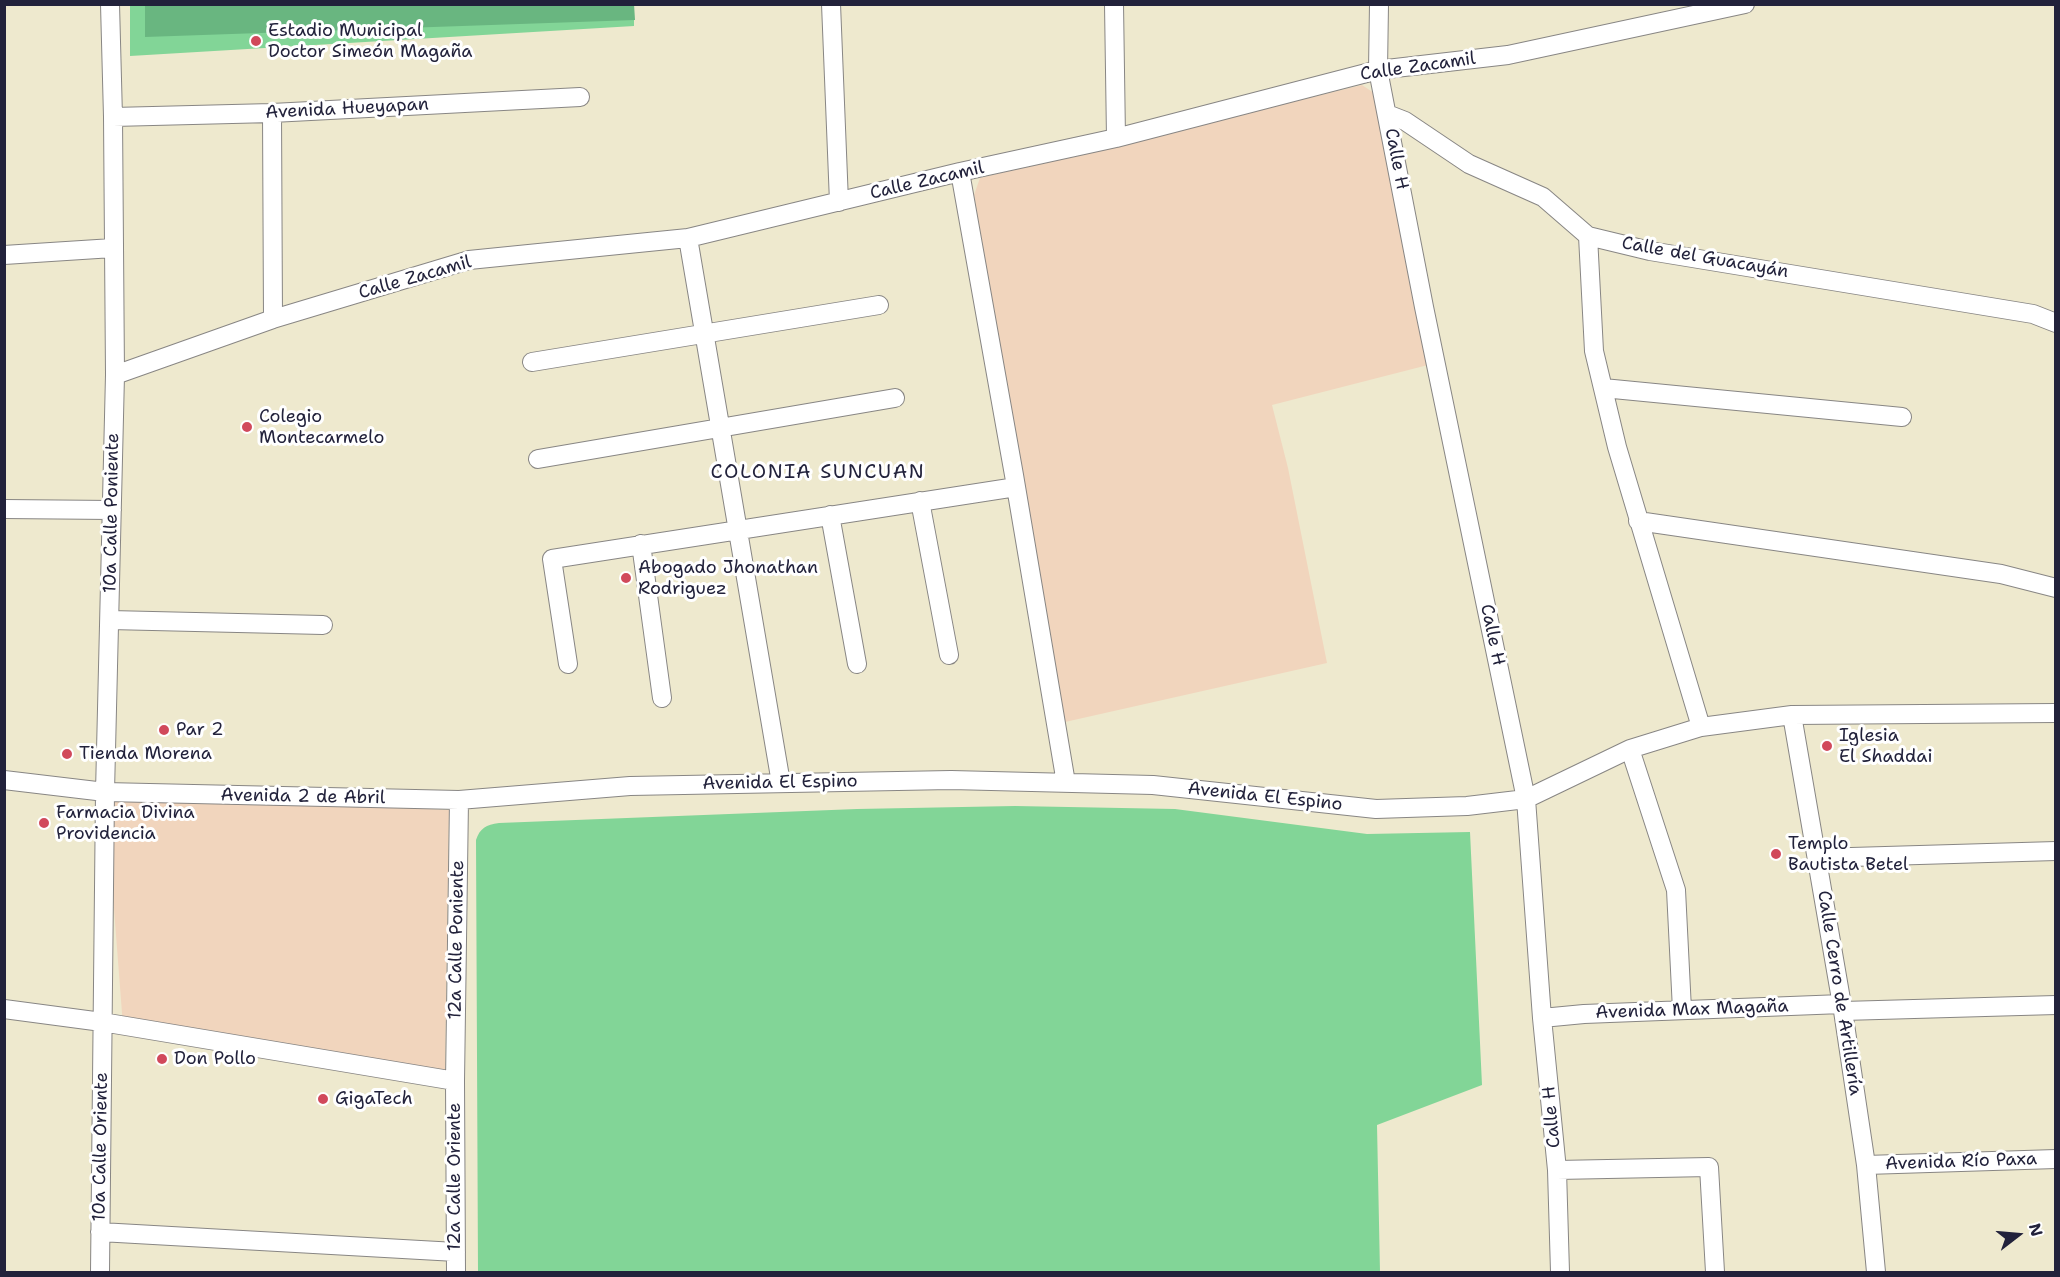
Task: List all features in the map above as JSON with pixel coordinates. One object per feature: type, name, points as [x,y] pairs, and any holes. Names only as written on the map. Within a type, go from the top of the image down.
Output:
[{"type":"street","name":"10a Calle Poniente","points":[[102,1022],[115,375],[110,4]]},
{"type":"street","points":[[831,4],[839,202]]},
{"type":"street","points":[[1114,4],[1116,138]]},
{"type":"street","name":"Calle H","points":[[1379,4],[1378,70],[1526,799],[1542,1018],[1557,1170],[1560,1272]]},
{"type":"street","name":"Calle Zacamil","points":[[115,375],[273,319],[469,260],[688,238],[960,172],[1116,138],[1378,70],[1508,55],[1696,10],[1745,4]]},
{"type":"street","name":"Avenida Hueyapan","points":[[113,117],[272,113],[580,98]]},
{"type":"street","points":[[272,113],[273,319]]},
{"type":"street","name":"Calle del Guacayán","points":[[1387,114],[1405,122],[1469,164],[1543,196],[1588,236],[1650,251],[2033,314],[2055,323]]},
{"type":"street","points":[[960,172],[1066,783]]},
{"type":"street","points":[[1588,236],[1594,351],[1638,521],[1701,727]]},
{"type":"street","points":[[688,238],[781,783]]},
{"type":"street","points":[[4,255],[113,248]]},
{"type":"street","points":[[532,363],[879,305]]},
{"type":"street","points":[[1603,388],[1902,417]]},
{"type":"street","points":[[538,459],[895,398]]},
{"type":"street","points":[[568,664],[552,559],[1016,487]]},
{"type":"street","points":[[920,501],[949,655]]},
{"type":"street","points":[[4,509],[112,510]]},
{"type":"street","points":[[830,515],[857,664]]},
{"type":"street","points":[[1638,521],[2001,574],[2055,588]]},
{"type":"street","points":[[641,544],[662,698]]},
{"type":"street","points":[[110,620],[323,625]]},
{"type":"street","name":"Avenida El Espino","points":[[459,800],[630,786],[951,780],[1154,785],[1376,809],[1467,806],[1526,799],[1630,749],[1701,727],[1792,715],[2055,713]]},
{"type":"street","name":"Calle Cerro de Artillería","points":[[1792,715],[1866,1165],[1875,1272]]},
{"type":"street","points":[[1630,749],[1676,890],[1682,1010]]},
{"type":"street","name":"Avenida 2 de Abril","points":[[4,780],[105,792],[459,800]]},
{"type":"street","name":"12a Calle Poniente","points":[[455,1081],[459,800]]},
{"type":"street","points":[[1817,858],[2055,852]]},
{"type":"street","name":"Avenida Max Magaña","points":[[1542,1018],[1682,1010],[2055,1005]]},
{"type":"street","points":[[4,1009],[102,1022],[455,1081]]},
{"type":"street","name":"10a Calle Oriente","points":[[100,1272],[102,1022]]},
{"type":"street","name":"12a Calle Oriente","points":[[455,1081],[456,1272]]},
{"type":"street","name":"Avenida Río Paxa","points":[[1866,1165],[2055,1159]]},
{"type":"street","points":[[1557,1170],[1709,1167],[1715,1272]]},
{"type":"street","points":[[100,1232],[456,1252]]},
{"type":"shaded area","points":[[1362,85],[1377,95],[1428,365],[1272,405],[1288,468],[1327,663],[1065,722],[974,195],[980,178]]},
{"type":"shaded area","points":[[105,792],[449,810],[445,1070],[123,1026]]},
{"type":"green space","name":"Estadio Municipal Doctor Simeón Magaña","points":[[634,4],[634,26],[130,56],[130,5]]},
{"type":"green space","name":"Estadio Municipal Doctor Simeón Magaña","points":[[634,4],[635,20],[145,37],[145,5]]},
{"type":"green space","points":[[1015,806],[1175,809],[1367,834],[1470,832],[1482,1085],[1377,1125],[1380,1272],[478,1272],[476,840],[482,830],[499,823],[857,809]]},
{"type":"place","name":"Estadio Municipal Doctor Simeón Magaña","points":[[256,41]]},
{"type":"place","name":"Colegio Montecarmelo","points":[[247,427]]},
{"type":"place","name":"Abogado Jhonathan Rodriguez","points":[[626,578]]},
{"type":"place","name":"Par 2","points":[[164,730]]},
{"type":"place","name":"Iglesia El Shaddai","points":[[1827,746]]},
{"type":"place","name":"Tienda Morena","points":[[67,754]]},
{"type":"place","name":"Farmacia Divina Providencia","points":[[44,823]]},
{"type":"place","name":"Templo Bautista Betel","points":[[1776,854]]},
{"type":"place","name":"Don Pollo","points":[[162,1059]]},
{"type":"place","name":"GigaTech","points":[[323,1099]]},
{"type":"district","name":"COLONIA SUNCUAN","points":[[818,473]]}]
